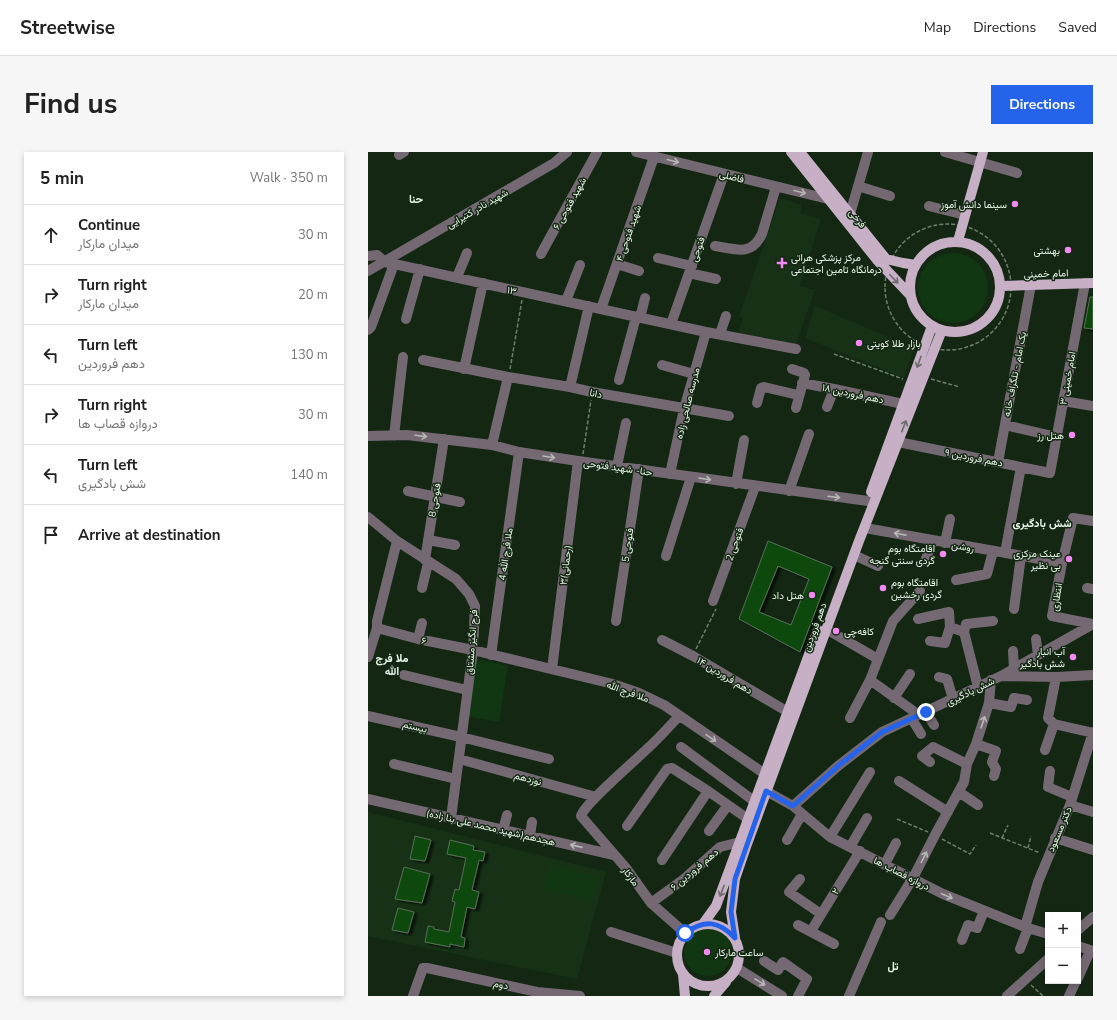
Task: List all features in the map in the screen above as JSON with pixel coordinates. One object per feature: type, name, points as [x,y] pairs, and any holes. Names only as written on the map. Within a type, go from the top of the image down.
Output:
[{"type":"main road","name":"فرخی","points":[[791,152],[886,271],[911,296]]},
{"type":"main road","name":"فرخی","points":[[800,152],[886,259],[891,260]]},
{"type":"main road","points":[[958,241],[981,157]]},
{"type":"main road","points":[[958,241],[971,244],[983,251],[988,256],[998,273],[1001,286],[999,300],[992,313],[983,323],[970,330],[956,332],[942,330],[932,326],[918,313],[911,296],[910,286],[916,264],[923,254],[933,247],[945,242],[958,241]]},
{"type":"main road","points":[[891,260],[916,264]]},
{"type":"main road","name":"امام خمینی","points":[[1001,286],[1089,283]]},
{"type":"main road","name":"دهم فروردین","points":[[735,938],[731,912],[735,879],[826,629],[923,377],[930,348],[932,326]]},
{"type":"main road","name":"دهم فروردین","points":[[703,924],[716,906],[903,404],[912,382],[930,348],[942,330]]},
{"type":"main road","points":[[685,996],[683,974],[678,964],[678,945],[685,933],[691,928],[703,924],[715,924],[726,929],[735,938],[739,948],[740,958],[737,968],[714,996]]},
{"type":"main road","points":[[683,974],[693,982],[704,986],[717,985],[728,980]]},
{"type":"street","name":"شهید نادر کتیرایی","points":[[368,271],[389,262],[554,163],[567,152]]},
{"type":"street","name":"شهید فتوحی ۶","points":[[541,254],[597,152]]},
{"type":"street","name":"فاضلی","points":[[636,152],[828,199]]},
{"type":"street","points":[[850,214],[868,152]]},
{"type":"street","points":[[945,152],[981,157],[1017,173]]},
{"type":"street","name":"شهید فتوحی ۴","points":[[601,309],[654,157]]},
{"type":"street","name":"فتوحی","points":[[671,324],[724,174]]},
{"type":"street","points":[[858,186],[890,196]]},
{"type":"street","points":[[715,246],[747,250],[754,247],[762,234],[776,187]]},
{"type":"street","points":[[929,206],[965,215]]},
{"type":"street","points":[[457,277],[467,253]]},
{"type":"street","name":"۱۳","points":[[368,256],[377,255],[389,262],[420,269],[706,332],[796,349]]},
{"type":"street","points":[[658,258],[716,279]]},
{"type":"street","points":[[368,330],[371,327],[389,262]]},
{"type":"street","points":[[617,264],[639,271]]},
{"type":"street","points":[[566,301],[580,265]]},
{"type":"street","points":[[406,319],[420,269]]},
{"type":"street","points":[[464,369],[483,283]]},
{"type":"street","name":"امام خمینی ۳","points":[[1050,473],[1063,401],[1089,283]]},
{"type":"street","name":"یک امام - تلگراف خانه","points":[[998,462],[1031,286]]},
{"type":"street","points":[[619,380],[645,298]]},
{"type":"street","points":[[570,386],[589,306]]},
{"type":"street","points":[[720,334],[726,316]]},
{"type":"street","name":"مدرسه صالحی زاده","points":[[670,474],[684,409],[706,332]]},
{"type":"street","points":[[394,436],[403,357]]},
{"type":"street","points":[[423,360],[508,377],[492,445]]},
{"type":"street","points":[[662,365],[694,374]]},
{"type":"street","points":[[792,369],[804,373],[796,408]]},
{"type":"street","name":"دانا","points":[[508,377],[570,386],[592,392],[729,416]]},
{"type":"street","name":"دهم فروردین ۱۸","points":[[802,383],[903,404]]},
{"type":"street","points":[[757,403],[762,387],[798,395]]},
{"type":"street","points":[[827,407],[834,389]]},
{"type":"street","points":[[1063,401],[1093,406]]},
{"type":"street","points":[[617,466],[626,423]]},
{"type":"street","points":[[1005,425],[1057,436]]},
{"type":"street","points":[[789,491],[809,434]]},
{"type":"street","name":"حنا- شهید فتوحی","points":[[368,436],[407,435],[492,445],[519,452],[580,462],[639,469],[755,487],[868,501]]},
{"type":"street","name":"فتوحی 8","points":[[422,588],[444,439]]},
{"type":"street","points":[[736,484],[744,440]]},
{"type":"street","name":"دهم فروردین ۹","points":[[898,442],[1050,473]]},
{"type":"street","name":"4 ملا فرج الله","points":[[491,655],[519,452]]},
{"type":"street","name":"۳(رحمانی)","points":[[552,669],[580,462]]},
{"type":"street","points":[[1005,553],[1021,467]]},
{"type":"street","name":"فتوحی 5","points":[[616,621],[639,469]]},
{"type":"street","points":[[666,556],[690,477]]},
{"type":"street","name":"فتوحی 2","points":[[713,601],[755,487]]},
{"type":"street","points":[[408,492],[460,502]]},
{"type":"street","name":"فرح انگیز مشتاق","points":[[368,517],[397,541],[456,579],[469,594],[475,606],[473,650],[451,818]]},
{"type":"street","points":[[1062,563],[1073,518],[1093,521]]},
{"type":"street","points":[[945,543],[950,519]]},
{"type":"street","name":"روشن","points":[[865,528],[1062,563]]},
{"type":"street","points":[[428,540],[455,545]]},
{"type":"street","points":[[925,562],[933,540]]},
{"type":"street","points":[[368,657],[374,623],[397,541]]},
{"type":"street","points":[[956,580],[987,574],[992,551]]},
{"type":"street","points":[[854,555],[878,566]]},
{"type":"street","points":[[1014,609],[1021,556]]},
{"type":"street","name":"انتظاری","points":[[1062,563],[1052,616],[1093,624]]},
{"type":"street","points":[[850,718],[870,680],[893,620],[920,591]]},
{"type":"street","points":[[918,618],[948,612],[950,627],[945,642],[930,642]]},
{"type":"street","points":[[978,687],[964,632],[966,624],[993,621]]},
{"type":"street","name":"۶","points":[[374,623],[418,639],[473,650]]},
{"type":"street","points":[[418,639],[422,623]]},
{"type":"street","name":"شش بادگیری","points":[[793,806],[838,766],[882,732],[919,716],[1001,676],[1093,624]]},
{"type":"street","points":[[950,627],[964,632]]},
{"type":"street","points":[[826,629],[878,659]]},
{"type":"street","points":[[1036,639],[1038,655]]},
{"type":"street","name":"دهم فروردین ۱۴","points":[[662,640],[693,656],[788,712]]},
{"type":"street","name":"ملا فرج الله","points":[[473,650],[613,684],[639,693],[664,705],[765,774]]},
{"type":"street","points":[[1013,651],[1014,668]]},
{"type":"street","points":[[894,698],[910,674]]},
{"type":"street","points":[[404,675],[467,690]]},
{"type":"street","points":[[1001,676],[1056,677],[1093,675]]},
{"type":"street","points":[[939,677],[947,679],[953,699]]},
{"type":"street","points":[[1056,677],[1048,718],[1054,724],[1093,733]]},
{"type":"street","points":[[870,680],[919,716],[934,725]]},
{"type":"street","points":[[890,915],[913,878],[964,782],[968,764],[989,703],[991,680]]},
{"type":"street","points":[[989,703],[1011,708],[1014,698],[1027,700]]},
{"type":"street","name":"بیستم","points":[[368,716],[549,759]]},
{"type":"street","points":[[596,796],[649,747],[679,716]]},
{"type":"street","points":[[919,716],[921,734]]},
{"type":"street","points":[[1045,750],[1054,724]]},
{"type":"street","name":"دکتر مسعود","points":[[1020,949],[1038,882],[1071,801],[1093,733]]},
{"type":"street","points":[[976,744],[996,752],[992,762],[996,769],[994,776]]},
{"type":"street","points":[[681,747],[754,801]]},
{"type":"street","points":[[930,762],[922,756],[933,747],[968,764]]},
{"type":"street","name":"نوزدهم","points":[[459,759],[596,796]]},
{"type":"street","points":[[394,764],[456,779]]},
{"type":"street","points":[[627,826],[667,769],[672,768],[748,819]]},
{"type":"street","points":[[1050,771],[1048,787],[1093,812]]},
{"type":"street","points":[[830,837],[870,772]]},
{"type":"street","points":[[899,781],[948,812]]},
{"type":"street","points":[[662,860],[708,791]]},
{"type":"street","name":"دروازه قصاب ها","points":[[766,791],[793,806],[830,837],[943,894],[984,911],[1045,933]]},
{"type":"street","points":[[959,792],[978,805]]},
{"type":"street","name":"مارکار","points":[[596,796],[582,812],[581,816],[614,855],[651,903],[685,933]]},
{"type":"street","name":"هجدهم(شهید محمد علی بنا زاده)","points":[[368,799],[614,855]]},
{"type":"street","points":[[709,831],[728,805]]},
{"type":"street","points":[[787,840],[802,814]]},
{"type":"street","points":[[503,830],[507,815]]},
{"type":"street","points":[[850,847],[868,818]]},
{"type":"street","points":[[530,836],[532,822]]},
{"type":"street","points":[[1055,838],[1093,850]]},
{"type":"street","name":"دهم فروردین ۶","points":[[651,903],[684,879],[720,847],[740,842]]},
{"type":"street","points":[[885,864],[896,843]]},
{"type":"street","name":"۲","points":[[811,931],[860,851]]},
{"type":"street","points":[[800,878],[789,892],[821,914]]},
{"type":"street","points":[[962,940],[968,925],[977,928],[984,911]]},
{"type":"street","points":[[1081,927],[1093,917]]},
{"type":"street","points":[[849,996],[881,922]]},
{"type":"street","points":[[798,925],[834,944]]},
{"type":"street","points":[[611,932],[677,953]]},
{"type":"street","points":[[1081,947],[1092,951],[1081,972]]},
{"type":"street","points":[[764,961],[778,970],[783,962],[807,979],[798,996]]},
{"type":"street","points":[[1007,996],[1045,962]]},
{"type":"street","name":"دوم","points":[[413,996],[423,968],[537,992],[580,996]]},
{"type":"street","points":[[737,968],[778,995]]},
{"type":"street","points":[[1069,996],[1075,984]]},
{"type":"path","points":[[944,224],[962,226],[977,231],[991,241],[1002,254],[1008,269],[1011,286],[1009,305],[1001,322],[988,336],[972,346],[954,351],[930,348],[911,339],[900,329],[891,316],[886,302],[884,286],[886,271],[891,260],[900,245],[913,234],[928,227],[944,224]]},
{"type":"path","points":[[508,377],[523,292]]},
{"type":"path","points":[[834,354],[912,382]]},
{"type":"path","points":[[923,377],[960,387]]},
{"type":"path","points":[[580,462],[592,392]]},
{"type":"path","points":[[693,656],[717,607],[713,601]]},
{"type":"path","points":[[897,819],[935,835],[970,854],[976,845]]},
{"type":"path","points":[[1002,838],[1008,825]]},
{"type":"path","points":[[990,833],[1048,856]]},
{"type":"path","points":[[1028,848],[1032,836]]},
{"type":"path","points":[[1025,981],[1043,996]]},
{"type":"shaded area","name":"مرکز پزشکی هراتی درمانگاه تامین اجتماعی","points":[[780,198],[802,205],[800,213],[821,219],[800,286],[815,290],[796,344],[738,332],[743,318],[739,316]]},
{"type":"shaded area","points":[[946,253],[960,253],[973,259],[982,268],[986,274],[988,288],[986,302],[978,313],[967,321],[960,323],[946,323],[939,321],[928,313],[920,302],[918,295],[918,281],[920,274],[928,263],[939,255]]},
{"type":"shaded area","name":"بازار طلا کویتی","points":[[815,306],[914,348],[904,378],[805,338]]},
{"type":"shaded area","points":[[474,658],[508,666],[499,722],[466,716]]},
{"type":"shaded area","points":[[368,812],[606,872],[577,979],[368,936]]},
{"type":"shaded area","points":[[550,865],[598,877],[592,901],[544,889]]},
{"type":"shaded area","points":[[703,928],[713,928],[725,935],[732,947],[732,957],[725,969],[713,976],[703,976],[695,972],[688,965],[684,957],[684,947],[688,939],[695,932]]},
{"type":"building","points":[[1090,297],[1093,297],[1093,329],[1084,328]]},
{"type":"building","name":"هتل داد","points":[[768,541],[832,567],[800,652],[739,619]],"holes":[[[778,566],[809,579],[791,625],[759,612]]]},
{"type":"building","points":[[415,836],[431,840],[425,861],[410,859]]},
{"type":"building","points":[[450,840],[474,846],[473,850],[485,852],[483,861],[479,860],[472,890],[479,892],[475,909],[467,907],[461,937],[465,938],[464,947],[450,944],[450,947],[425,942],[428,926],[434,927],[434,929],[449,932],[455,902],[452,901],[455,889],[459,890],[466,858],[447,854]]},
{"type":"building","points":[[404,867],[430,874],[422,903],[395,899]]},
{"type":"building","points":[[398,908],[414,912],[408,933],[392,930]]},
{"type":"place","name":"سینما دانش آموز","points":[[1015,204]]},
{"type":"place","name":"بهشتی","points":[[1068,250]]},
{"type":"place","name":"مرکز پزشکی هراتی درمانگاه تامین اجتماعی","points":[[782,263]]},
{"type":"place","name":"بازار طلا کویتی","points":[[859,343]]},
{"type":"place","name":"هتل رز","points":[[1072,435]]},
{"type":"place","name":"اقامتگاه بوم گردی سنتی گنجه","points":[[943,554]]},
{"type":"place","name":"عینک مرکزی بی نظیر","points":[[1069,559]]},
{"type":"place","name":"اقامتگاه بوم گردی رخشین","points":[[883,588]]},
{"type":"place","name":"هتل داد","points":[[812,595]]},
{"type":"place","name":"کافه‌چی","points":[[836,631]]},
{"type":"place","name":"آب انبار شش بادگیر","points":[[1073,657]]},
{"type":"place","name":"ساعت مارکار","points":[[707,952]]},
{"type":"district","name":"حنا","points":[[416,199]]},
{"type":"district","name":"شش بادگیری","points":[[1042,523]]},
{"type":"district","name":"ملا فرج الله","points":[[392,664]]},
{"type":"district","name":"تل","points":[[893,966]]},
{"type":"route","points":[[685,933],[691,928],[703,924],[715,924],[726,929],[735,938],[731,912],[735,879],[766,791],[793,806],[838,766],[882,732],[926,712]]}]
